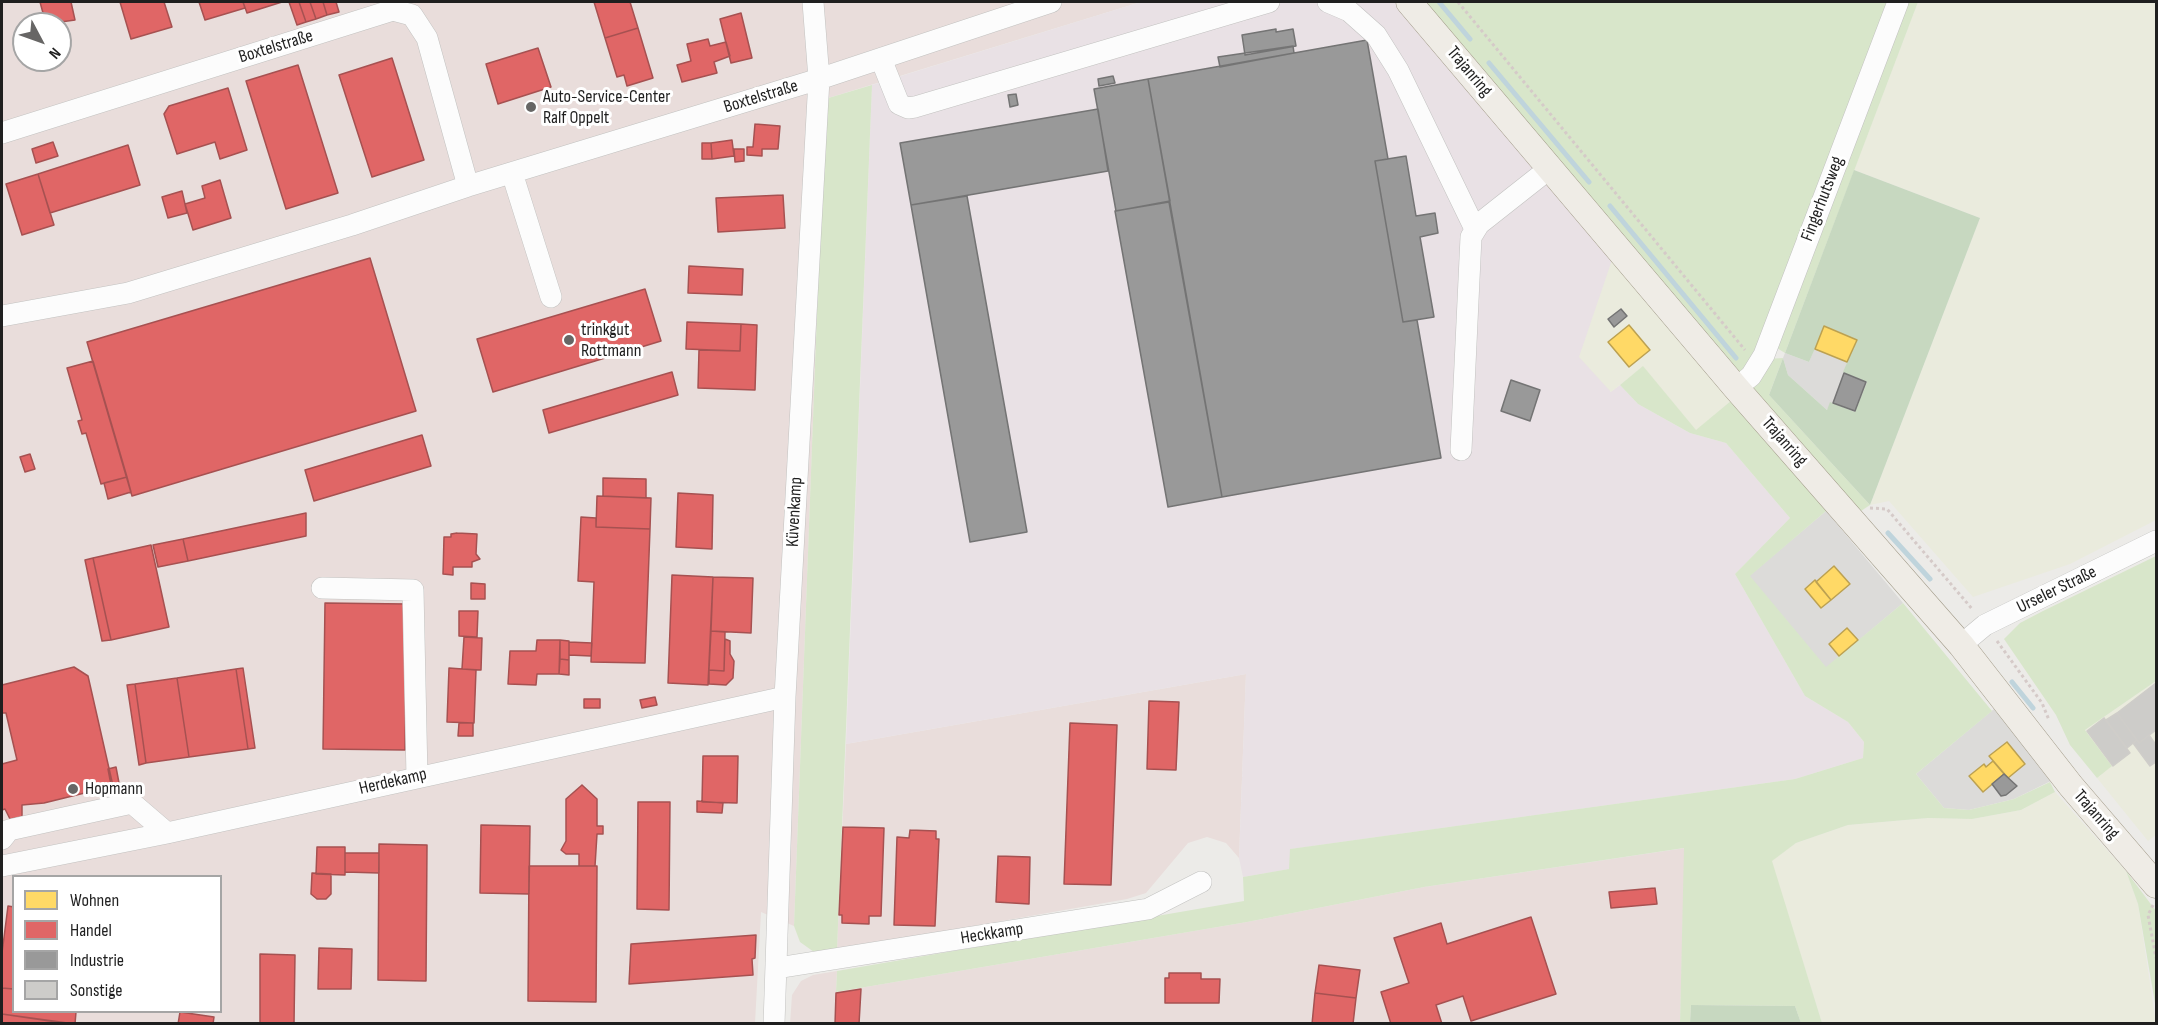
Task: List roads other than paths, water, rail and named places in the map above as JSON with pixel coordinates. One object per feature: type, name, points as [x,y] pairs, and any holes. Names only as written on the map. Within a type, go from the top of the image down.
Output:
[{"type":"main road","name":"Trajanring","points":[[1409,2],[1550,168],[1744,382],[1961,645],[2071,786],[2157,885]]},
{"type":"street","name":"Küvenkamp","points":[[774,1023],[785,697],[819,80],[813,2]]},
{"type":"street","name":"Boxtelstraße","points":[[2,316],[128,293],[352,225],[468,186],[819,80],[1051,2]]},
{"type":"street","points":[[881,58],[896,98],[903,106],[915,107],[1269,2]]},
{"type":"street","points":[[1328,2],[1349,11],[1376,34],[1398,70],[1475,229]]},
{"type":"street","name":"Fingerhutsweg","points":[[1744,382],[1764,355],[1898,2]]},
{"type":"street","name":"Boxtelstraße","points":[[2,133],[393,10],[412,15],[426,38],[468,186]]},
{"type":"street","points":[[1461,450],[1470,245],[1475,229],[1550,168]]},
{"type":"street","points":[[512,173],[551,297]]},
{"type":"street","name":"Urseler Straße","points":[[1961,645],[1985,625],[2157,541]]},
{"type":"street","points":[[322,588],[413,590],[417,777]]},
{"type":"street","name":"Herdekamp","points":[[2,866],[167,833],[785,697]]},
{"type":"street","points":[[2,839],[9,830],[132,803],[167,833]]},
{"type":"street","name":"Heckkamp","points":[[777,968],[1148,909],[1201,882]]},
{"type":"waterway","points":[[1439,2],[1470,39]]},
{"type":"waterway","points":[[1489,63],[1589,182]]},
{"type":"waterway","points":[[1610,206],[1736,358]]},
{"type":"waterway","points":[[1888,533],[1930,579]]},
{"type":"waterway","points":[[2012,682],[2033,708]]},
{"type":"place","name":"Auto-Service-Center Ralf Oppelt","points":[[531,107]]},
{"type":"place","name":"trinkgut Rottmann","points":[[569,340]]},
{"type":"place","name":"Hopmann","points":[[73,789]]}]
